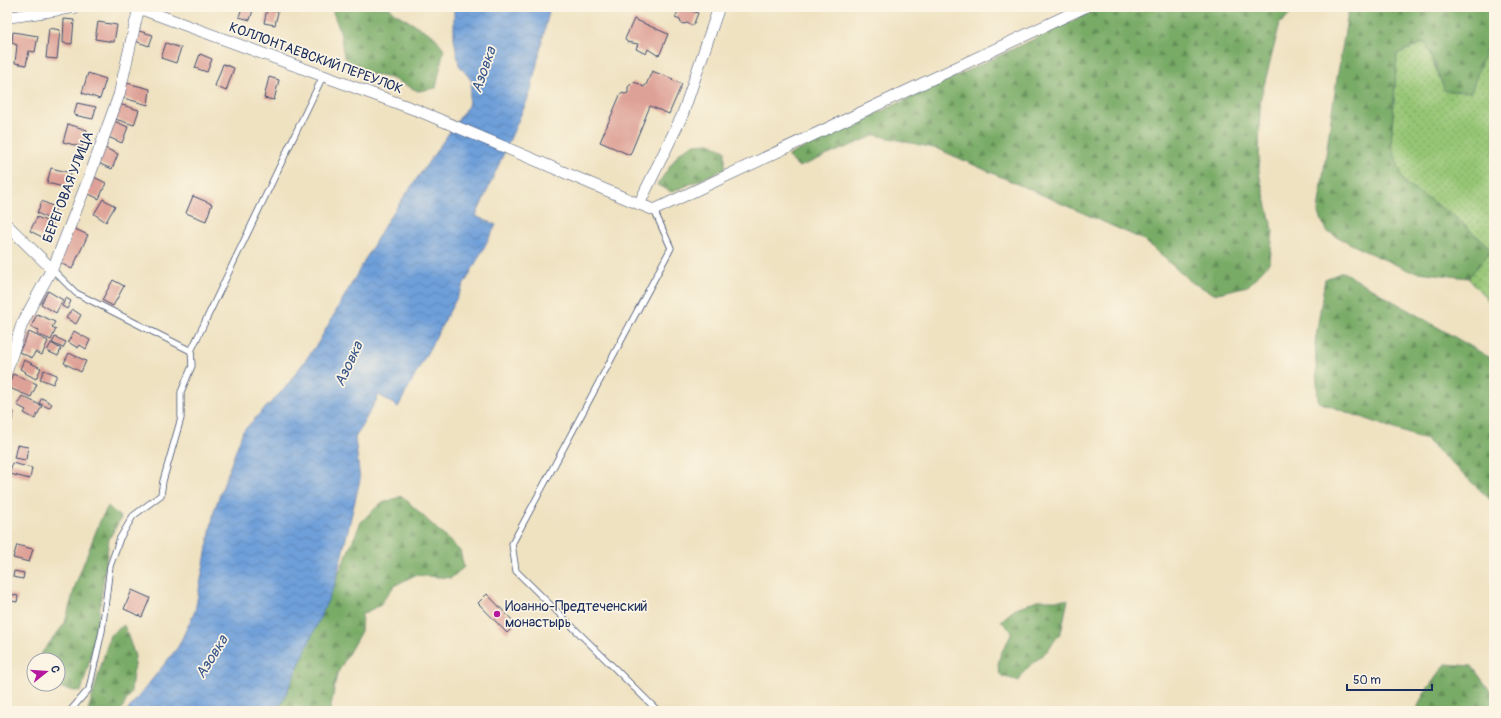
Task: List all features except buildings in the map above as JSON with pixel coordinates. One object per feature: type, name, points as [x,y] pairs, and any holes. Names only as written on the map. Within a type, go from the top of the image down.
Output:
[{"type":"street","points":[[7,17],[77,7]]},
{"type":"street","name":"КОЛЛОНТАЕВСКИЙ ПЕРЕУЛОК","points":[[138,7],[419,112],[654,210]]},
{"type":"street","name":"БЕРЕГОВАЯ УЛИЦА","points":[[7,370],[22,324],[52,269],[90,175],[119,95],[138,7]]},
{"type":"street","points":[[639,204],[682,116],[719,7]]},
{"type":"street","points":[[654,210],[1085,7]]},
{"type":"street","points":[[7,225],[52,269]]},
{"type":"lane","points":[[70,711],[89,689],[102,631],[110,566],[120,538],[133,516],[161,495],[163,481],[181,418],[182,392],[192,366],[191,351],[323,76]]},
{"type":"lane","points":[[654,210],[671,248],[512,544],[516,570],[658,711]]},
{"type":"lane","points":[[52,269],[76,293],[191,351]]},
{"type":"green space","points":[[331,7],[389,7],[393,12],[434,36],[444,49],[436,88],[418,91],[391,78],[365,73],[344,57],[340,31]]},
{"type":"green space","points":[[1102,7],[1299,7],[1280,23],[1260,101],[1259,173],[1273,231],[1270,262],[1248,286],[1214,294],[1191,282],[1144,240],[938,149],[876,135],[799,167],[787,156]]},
{"type":"green space","points":[[1349,7],[1494,7],[1494,33],[1490,38],[1471,92],[1445,91],[1425,42],[1397,54],[1391,144],[1404,183],[1452,215],[1492,250],[1468,278],[1410,271],[1365,251],[1326,231],[1318,211],[1336,84]]},
{"type":"green space","points":[[1494,33],[1494,307],[1468,278],[1492,249],[1452,215],[1404,183],[1391,144],[1397,54],[1425,42],[1445,91]]},
{"type":"green space","points":[[710,143],[725,150],[725,169],[672,192],[657,185],[680,152],[695,144]]},
{"type":"green space","points":[[1343,272],[1494,360],[1494,503],[1426,440],[1318,402],[1315,343],[1325,279]]},
{"type":"green space","points":[[402,496],[460,551],[464,567],[451,578],[415,575],[394,586],[379,606],[362,614],[361,631],[337,674],[330,711],[271,711],[281,705],[361,522],[380,504]]},
{"type":"green space","points":[[108,506],[121,518],[109,539],[96,636],[81,692],[66,689],[66,652],[42,652],[65,623],[76,583],[100,521]]},
{"type":"green space","points":[[1038,600],[1068,600],[1061,632],[1047,651],[1024,671],[1019,681],[1001,676],[998,664],[999,659],[1012,632],[1001,621],[1016,608]]},
{"type":"green space","points":[[124,625],[135,656],[131,691],[121,711],[88,711],[110,635]]},
{"type":"green space","points":[[1446,664],[1472,666],[1494,696],[1494,711],[1416,711],[1424,693]]},
{"type":"water","name":"Азовка","points":[[454,7],[550,7],[530,94],[476,216],[496,225],[398,407],[379,395],[355,438],[360,480],[335,584],[281,705],[271,711],[127,711],[178,647],[195,611],[214,511],[243,431],[285,388],[318,343],[387,221],[468,106],[472,81],[459,65],[454,38]]},
{"type":"place","name":"Иоанно-Предтеченский монастырь","points":[[497,614]]}]
